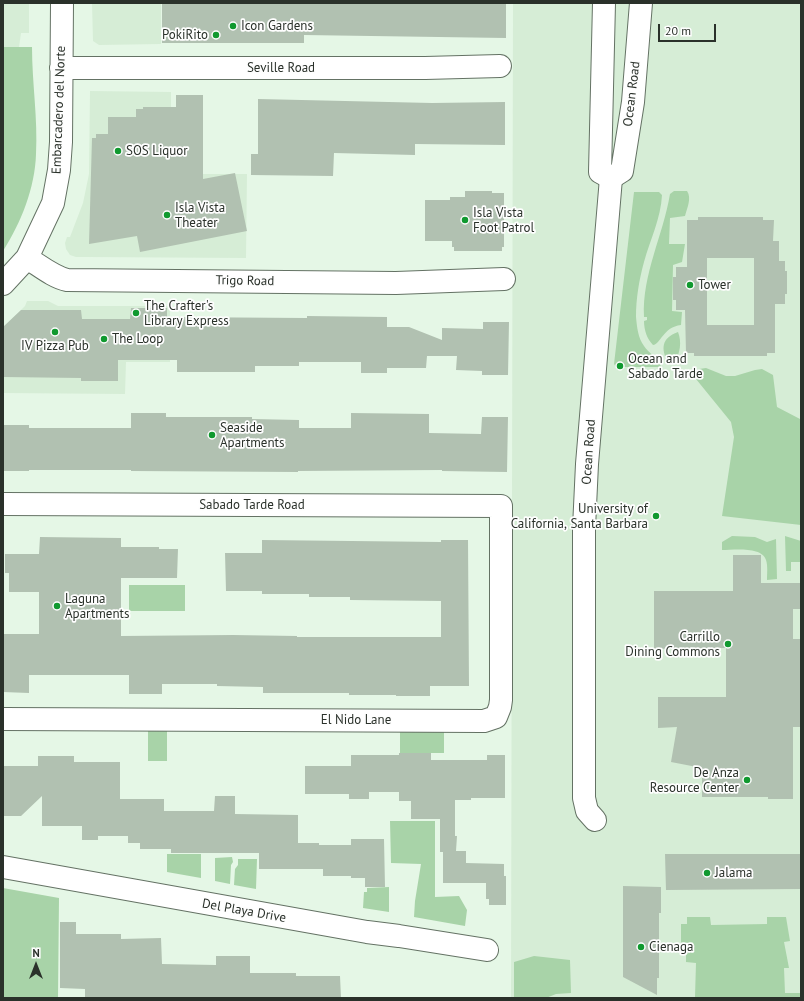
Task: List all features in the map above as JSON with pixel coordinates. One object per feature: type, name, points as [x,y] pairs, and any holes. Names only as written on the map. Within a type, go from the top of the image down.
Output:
[{"type":"street","name":"Embarcadero del Norte","points":[[26,258],[53,203],[56,183],[61,142],[62,3]]},
{"type":"street","name":"Ocean Road","points":[[604,3],[600,172],[611,178]]},
{"type":"street","name":"Ocean Road","points":[[611,178],[622,171],[632,102],[642,3]]},
{"type":"street","name":"Seville Road","points":[[61,68],[425,68],[500,66]]},
{"type":"street","name":"Ocean Road","points":[[595,820],[587,811],[584,798],[584,528],[587,464],[611,178]]},
{"type":"street","name":"Trigo Road","points":[[26,258],[55,276],[67,280],[396,283],[504,279]]},
{"type":"street","points":[[3,284],[26,258]]},
{"type":"street","name":"Sabado Tarde Road","points":[[3,504],[501,506]]},
{"type":"street","name":"El Nido Lane","points":[[3,719],[484,721],[496,717],[501,700],[501,506]]},
{"type":"street","name":"Del Playa Drive","points":[[3,867],[367,932],[487,950]]},
{"type":"shaded area","points":[[3,3],[29,3],[29,33],[21,33],[19,47],[3,47]]},
{"type":"shaded area","points":[[92,3],[161,3],[161,44],[99,45],[93,41]]},
{"type":"shaded area","name":"University of California, Santa Barbara","points":[[513,3],[801,3],[801,998],[511,998]]},
{"type":"shaded area","points":[[90,91],[171,92],[171,174],[247,174],[246,258],[76,257],[70,255],[66,249],[65,243],[67,237],[70,237],[83,203],[89,174]]},
{"type":"shaded area","points":[[27,301],[48,301],[58,306],[170,306],[170,362],[126,362],[125,394],[3,393],[3,328],[25,306]]},
{"type":"green space","points":[[3,47],[32,47],[36,141],[35,167],[30,192],[16,229],[3,251]]},
{"type":"green space","points":[[674,191],[687,191],[689,197],[689,203],[685,216],[670,218],[669,244],[685,244],[682,262],[673,265],[672,311],[682,312],[681,325],[670,329],[656,344],[653,345],[645,331],[644,324],[644,321],[647,320],[647,317],[644,317],[646,286],[670,194]]},
{"type":"green space","points":[[634,192],[659,192],[662,195],[657,221],[646,254],[641,276],[637,296],[636,317],[640,340],[646,349],[658,361],[661,367],[616,367],[614,364]]},
{"type":"green space","points":[[678,332],[680,347],[678,355],[675,362],[668,363],[664,353],[664,344],[668,337]]},
{"type":"green space","points":[[706,368],[726,376],[735,376],[762,369],[773,375],[777,407],[800,419],[801,525],[722,516],[734,437],[731,422],[696,379],[699,369]]},
{"type":"green space","points":[[732,536],[755,537],[767,542],[776,539],[777,579],[767,580],[766,560],[759,553],[740,549],[722,550],[722,542]]},
{"type":"green space","points":[[785,536],[801,541],[801,562],[791,562],[791,571],[786,571]]},
{"type":"green space","points":[[129,585],[185,585],[185,611],[129,611]]},
{"type":"green space","points":[[148,728],[167,729],[167,761],[148,761]]},
{"type":"green space","points":[[400,730],[444,730],[444,753],[400,753]]},
{"type":"green space","points":[[390,821],[435,821],[435,897],[459,896],[467,910],[465,926],[414,917],[421,864],[391,863]]},
{"type":"green space","points":[[167,854],[201,854],[201,878],[167,872]]},
{"type":"green space","points":[[232,857],[233,862],[231,865],[230,884],[215,881],[215,858]]},
{"type":"green space","points":[[238,859],[257,859],[256,889],[234,885],[235,869],[238,865]]},
{"type":"green space","points":[[389,887],[389,912],[363,908],[364,892],[367,892],[367,888]]},
{"type":"green space","points":[[3,888],[59,898],[58,998],[3,998]]},
{"type":"green space","points":[[687,917],[710,917],[711,925],[767,924],[767,917],[786,917],[790,941],[784,942],[789,968],[784,968],[785,993],[800,993],[801,998],[687,998],[695,997],[696,963],[686,962],[686,949],[681,948],[681,924],[687,924]]},
{"type":"green space","points":[[534,956],[570,960],[571,993],[556,994],[546,998],[514,998],[514,962]]},
{"type":"building","points":[[162,3],[506,3],[506,38],[304,35],[304,43],[162,43]]},
{"type":"building","points":[[176,95],[203,95],[203,179],[235,173],[247,231],[140,252],[137,236],[89,244],[92,138],[96,138],[96,134],[108,134],[108,117],[136,117],[136,109],[143,109],[143,107],[176,107]]},
{"type":"building","points":[[258,99],[432,103],[505,102],[505,145],[415,144],[415,155],[334,153],[333,176],[251,175],[251,154],[258,154]]},
{"type":"building","name":"Isla Vista Foot Patrol","points":[[465,191],[492,191],[492,193],[504,193],[504,247],[502,247],[502,251],[454,251],[452,241],[425,241],[425,200],[450,200],[450,197],[465,197]]},
{"type":"building","name":"Tower","points":[[698,217],[763,217],[763,220],[774,220],[773,241],[779,241],[779,261],[785,261],[785,271],[787,271],[787,294],[785,294],[785,304],[775,304],[775,353],[767,353],[767,356],[694,356],[694,353],[686,353],[685,310],[676,310],[676,300],[673,300],[673,277],[676,277],[676,267],[687,267],[687,220],[698,220]],"holes":[[[707,258],[754,258],[754,325],[707,325]]]},
{"type":"building","points":[[131,308],[167,308],[167,317],[387,317],[387,327],[409,327],[442,340],[442,328],[483,329],[483,322],[509,322],[508,375],[482,375],[482,371],[456,370],[457,356],[427,356],[426,368],[387,368],[387,373],[361,373],[361,362],[299,362],[299,366],[255,366],[255,372],[177,372],[177,360],[118,360],[118,381],[81,381],[81,378],[3,377],[3,327],[21,310],[81,310],[82,319],[130,319]]},
{"type":"building","points":[[131,413],[166,413],[166,417],[252,417],[252,419],[299,420],[299,428],[351,428],[351,413],[429,414],[429,433],[481,434],[482,417],[508,417],[507,472],[442,470],[298,472],[131,470],[3,471],[3,425],[29,425],[29,428],[131,428]]},
{"type":"building","points":[[40,537],[121,538],[121,547],[159,547],[159,549],[178,549],[177,578],[121,578],[121,636],[233,635],[297,637],[441,637],[441,601],[350,600],[350,597],[309,597],[309,594],[262,594],[262,591],[226,591],[225,553],[262,553],[262,540],[441,542],[441,540],[468,540],[469,686],[430,686],[430,696],[396,696],[349,695],[349,693],[263,693],[263,687],[217,686],[217,684],[162,684],[162,694],[129,694],[129,675],[29,675],[29,693],[3,692],[3,634],[39,634],[39,592],[9,592],[9,573],[5,573],[5,554],[39,554]]},
{"type":"building","name":"Carrillo Dining Commons","points":[[733,555],[761,555],[761,583],[801,583],[801,609],[793,609],[793,639],[801,639],[801,727],[793,727],[793,799],[768,799],[768,797],[702,797],[702,768],[671,762],[677,727],[658,728],[658,697],[726,697],[726,648],[654,649],[654,591],[733,591]]},
{"type":"building","points":[[399,753],[431,753],[431,760],[487,760],[487,755],[505,755],[505,798],[471,798],[471,800],[455,800],[455,836],[457,836],[456,851],[466,851],[466,863],[504,864],[504,876],[506,876],[506,905],[489,905],[489,899],[486,899],[486,883],[443,883],[443,852],[440,852],[440,819],[411,819],[411,801],[399,801],[399,792],[369,792],[369,799],[349,799],[349,794],[305,794],[305,766],[351,766],[351,755],[399,755]]},
{"type":"building","points":[[38,756],[74,756],[74,762],[120,762],[120,799],[164,799],[164,811],[214,811],[215,796],[235,796],[235,814],[298,815],[298,843],[319,843],[319,845],[351,845],[351,839],[384,839],[385,887],[365,887],[365,878],[351,878],[351,876],[323,876],[323,869],[259,869],[259,853],[171,853],[171,849],[140,849],[140,843],[128,843],[128,836],[98,836],[98,840],[82,840],[82,826],[42,826],[42,796],[21,816],[3,816],[3,766],[38,766]]},
{"type":"building","points":[[665,854],[801,854],[801,889],[666,890]]},
{"type":"building","name":"Cienaga","points":[[623,886],[661,887],[661,913],[659,913],[659,978],[657,978],[657,995],[623,977]]},
{"type":"building","points":[[60,922],[76,922],[76,934],[121,934],[121,939],[161,938],[162,964],[216,965],[216,956],[250,956],[250,973],[296,973],[296,976],[340,976],[341,998],[85,998],[85,989],[60,988]]},
{"type":"place","name":"Icon Gardens","points":[[233,26]]},
{"type":"place","name":"PokiRito","points":[[216,35]]},
{"type":"place","name":"SOS Liquor","points":[[118,151]]},
{"type":"place","name":"Isla Vista Theater","points":[[167,215]]},
{"type":"place","name":"Isla Vista Foot Patrol","points":[[465,220]]},
{"type":"place","name":"Tower","points":[[690,285]]},
{"type":"place","name":"The Crafter's Library Express","points":[[136,313]]},
{"type":"place","name":"IV Pizza Pub","points":[[55,332]]},
{"type":"place","name":"The Loop","points":[[104,339]]},
{"type":"place","name":"Ocean and Sabado Tarde","points":[[620,366]]},
{"type":"place","name":"Seaside Apartments","points":[[212,435]]},
{"type":"place","name":"University of California, Santa Barbara","points":[[656,516]]},
{"type":"place","name":"Laguna Apartments","points":[[57,606]]},
{"type":"place","name":"Carrillo Dining Commons","points":[[728,644]]},
{"type":"place","name":"De Anza Resource Center","points":[[747,780]]},
{"type":"place","name":"Jalama","points":[[707,873]]},
{"type":"place","name":"Cienaga","points":[[641,947]]}]
